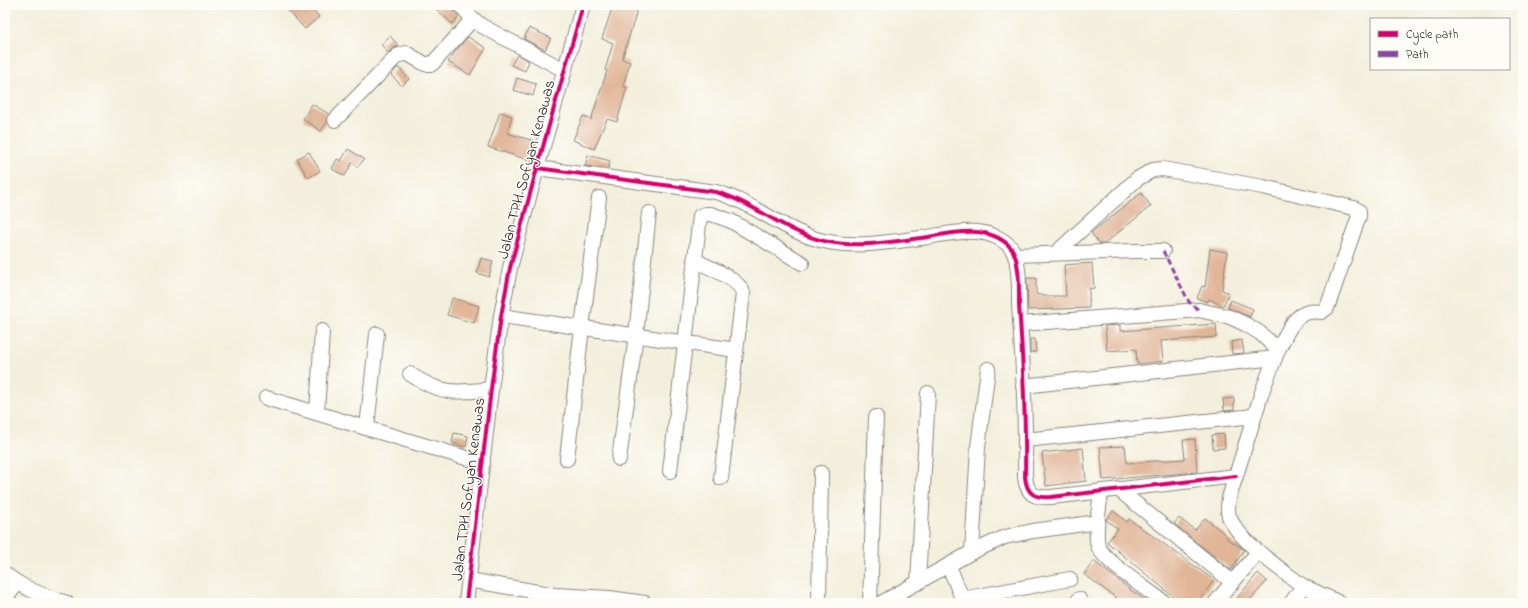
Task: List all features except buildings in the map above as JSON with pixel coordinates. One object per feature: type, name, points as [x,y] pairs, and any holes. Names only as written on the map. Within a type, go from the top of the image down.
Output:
[{"type":"street","points":[[460,5],[482,26],[564,70]]},
{"type":"street","name":"Jalan TPH Sofyan Kenawas","points":[[466,603],[491,389],[501,316],[510,268],[583,5]]},
{"type":"street","points":[[335,120],[397,56],[406,53],[425,64],[430,64],[473,19]]},
{"type":"street","points":[[537,168],[716,192],[731,196],[796,232],[814,239],[830,242],[882,243],[977,232],[989,234],[999,238],[1007,243],[1015,255],[1017,270],[1026,440],[1026,483],[1031,493],[1036,497],[1051,497],[1236,476]]},
{"type":"street","points":[[1056,253],[1137,179],[1153,170],[1163,170],[1263,187],[1354,208],[1359,212],[1359,216],[1327,308],[1321,312],[1313,311],[1302,313],[1290,327],[1277,354],[1254,416],[1229,498],[1228,506],[1229,516],[1234,525],[1258,552],[1303,586],[1340,603]]},
{"type":"street","points":[[567,459],[599,198]]},
{"type":"street","points":[[619,459],[636,335],[649,213]]},
{"type":"street","points":[[670,471],[700,216],[706,214],[731,221],[802,263]]},
{"type":"street","points":[[1015,255],[1136,250],[1163,251]]},
{"type":"street","points":[[694,260],[736,282],[742,288],[743,292],[721,478]]},
{"type":"street","points":[[1020,324],[1198,310],[1230,317],[1245,324],[1260,333],[1277,354]]},
{"type":"street","points":[[501,316],[736,350]]},
{"type":"street","points":[[317,413],[322,331]]},
{"type":"street","points":[[367,427],[377,334]]},
{"type":"street","points":[[1022,386],[1277,354]]},
{"type":"street","points":[[972,552],[978,447],[988,369]]},
{"type":"street","points":[[410,374],[432,388],[442,390],[457,392],[491,389]]},
{"type":"street","points":[[918,583],[928,393]]},
{"type":"street","points":[[266,398],[367,427],[483,463]]},
{"type":"street","points":[[1026,440],[1254,416]]},
{"type":"street","points":[[870,603],[876,417]]},
{"type":"street","points":[[820,603],[821,473]]},
{"type":"street","points":[[1118,489],[1232,582]]},
{"type":"street","points":[[1101,491],[1098,522],[1098,545],[1103,554],[1165,603]]},
{"type":"street","points":[[881,603],[901,598],[918,583],[989,544],[1033,531],[1098,522]]},
{"type":"street","points":[[1216,603],[1258,552]]},
{"type":"street","points":[[949,566],[963,601],[1070,579]]},
{"type":"street","points":[[5,574],[37,597],[67,603]]},
{"type":"street","points":[[469,580],[554,599],[645,603]]},
{"type":"street","points":[[5,599],[17,584]]},
{"type":"street","points":[[1291,603],[1303,586]]},
{"type":"marked path","points":[[1163,251],[1189,302],[1199,310]]},
{"type":"cycle path","points":[[466,603],[491,389],[501,316],[510,268],[583,5]]},
{"type":"cycle path","points":[[537,168],[716,192],[745,203],[800,233],[814,238],[841,244],[878,243],[965,232],[977,232],[997,237],[1006,243],[1013,251],[1018,270],[1024,391],[1025,477],[1030,492],[1040,497],[1051,497],[1236,476]]}]
